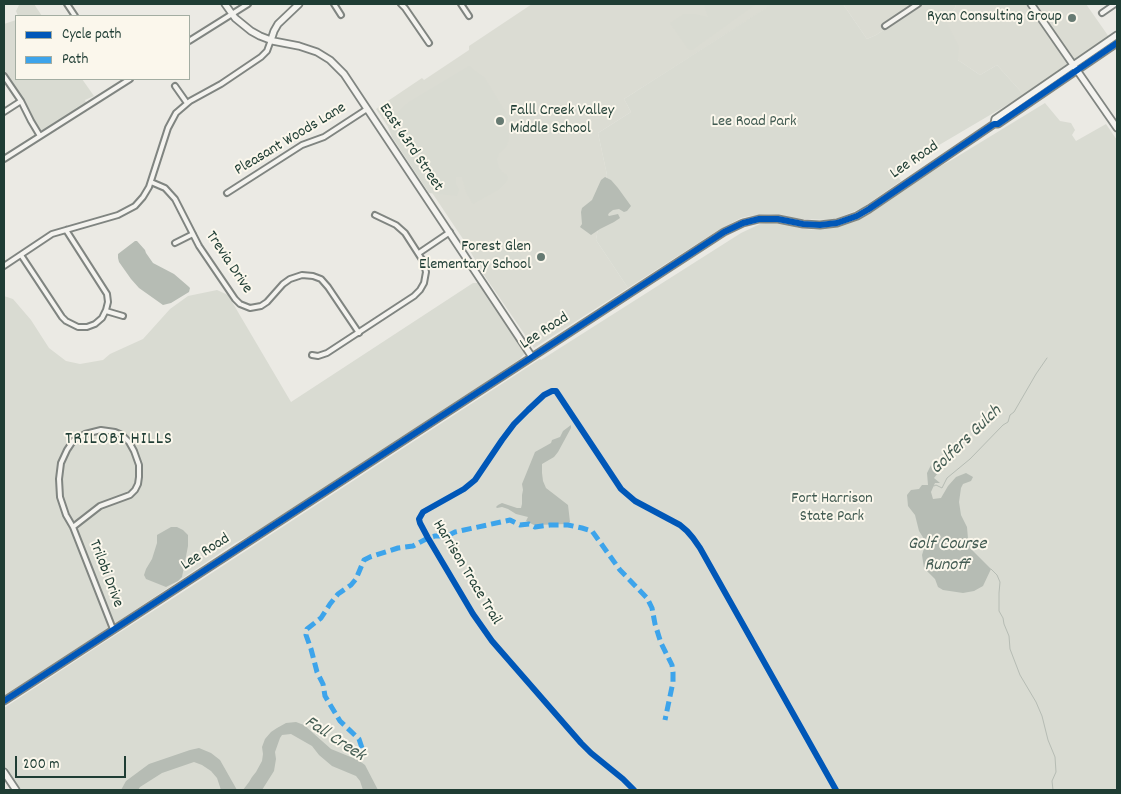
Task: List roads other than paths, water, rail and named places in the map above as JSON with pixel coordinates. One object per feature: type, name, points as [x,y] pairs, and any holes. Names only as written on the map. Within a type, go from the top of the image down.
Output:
[{"type":"street","points":[[67,4],[74,15]]},
{"type":"street","name":"East 63rd Street","points":[[225,4],[238,22],[248,29],[271,40],[319,53],[330,60],[344,74],[532,357]]},
{"type":"street","points":[[190,40],[248,4]]},
{"type":"street","points":[[4,266],[50,236],[128,211],[143,197],[151,182],[169,125],[176,113],[187,103],[221,84],[261,57],[267,51],[278,24],[299,4]]},
{"type":"street","points":[[334,4],[342,15]]},
{"type":"street","points":[[401,4],[429,43]]},
{"type":"street","points":[[461,4],[469,16]]},
{"type":"street","points":[[885,26],[918,4]]},
{"type":"street","points":[[1031,4],[1117,128]]},
{"type":"street","points":[[1102,12],[1115,4]]},
{"type":"street","name":"Lee Road","points":[[4,701],[728,229],[759,219],[778,219],[820,225],[850,219],[869,209],[994,124],[998,124],[1117,36]]},
{"type":"street","name":"Lee Road","points":[[1076,68],[1117,43]]},
{"type":"street","points":[[4,76],[21,101],[30,121],[40,136]]},
{"type":"street","points":[[4,159],[128,80]]},
{"type":"street","points":[[175,86],[187,103]]},
{"type":"street","points":[[4,112],[21,101]]},
{"type":"street","name":"Pleasant Woods Lane","points":[[227,192],[302,145],[324,137],[367,109]]},
{"type":"street","name":"Trevia Drive","points":[[151,182],[162,187],[173,196],[199,246],[235,299],[244,306],[253,308],[261,306],[288,280],[306,274],[316,277],[325,283],[358,333]]},
{"type":"street","points":[[312,355],[325,354],[358,333],[414,296],[419,292],[424,282],[426,271],[423,262],[401,229],[375,215]]},
{"type":"street","points":[[21,255],[62,317],[68,323],[78,327],[90,326],[100,320],[106,311],[108,301],[105,290],[66,230]]},
{"type":"street","points":[[419,254],[450,232]]},
{"type":"street","points":[[175,243],[193,234]]},
{"type":"street","points":[[106,311],[123,316]]},
{"type":"street","name":"Trilobi Drive","points":[[73,527],[100,506],[128,496],[137,487],[140,474],[137,458],[129,442],[118,433],[97,430],[73,441],[65,453],[59,473],[59,493],[62,505],[73,527],[114,629]]},
{"type":"street","points":[[4,772],[16,790]]},
{"type":"water","points":[[605,177],[611,180],[631,206],[624,212],[619,209],[613,210],[608,215],[618,214],[620,218],[591,235],[580,227],[582,224],[581,212],[582,208],[592,200],[601,180]]},
{"type":"water","points":[[135,241],[145,250],[153,263],[174,274],[188,286],[190,288],[189,292],[171,303],[163,305],[139,288],[118,258],[118,254]]},
{"type":"water","points":[[571,425],[558,452],[554,457],[542,464],[543,481],[546,488],[568,505],[570,522],[567,524],[534,525],[526,521],[528,517],[516,514],[502,507],[497,508],[502,503],[521,508],[522,484],[535,452],[551,443],[552,440],[560,437],[563,431]]},
{"type":"water","name":"Golf Course Runoff","points":[[933,461],[936,461],[942,468],[934,478],[940,483],[935,483],[931,492],[933,499],[941,498],[956,477],[966,473],[973,477],[971,481],[963,484],[961,488],[959,502],[961,515],[967,527],[970,548],[991,569],[983,586],[974,591],[963,593],[943,590],[938,587],[935,579],[924,568],[922,555],[926,542],[919,531],[915,515],[908,506],[907,495],[911,490],[919,489],[922,485],[928,485],[927,473]]},
{"type":"water","points":[[171,527],[177,527],[188,535],[188,546],[182,577],[166,587],[146,579],[144,575],[152,559],[157,543],[157,535]]},
{"type":"water","name":"Fall Creek","points":[[296,722],[304,725],[331,749],[358,760],[365,765],[378,790],[363,790],[356,776],[332,766],[312,746],[291,734],[282,735],[280,738],[275,752],[274,771],[262,790],[243,790],[262,761],[262,747],[265,739],[271,732],[286,723]]},
{"type":"water","points":[[199,748],[211,753],[220,760],[237,790],[221,790],[217,778],[211,771],[194,762],[162,773],[138,790],[121,790],[126,781],[149,764]]},
{"type":"waterway","name":"Golfers Gulch","points":[[934,486],[942,488],[947,478],[970,459],[1008,422],[1010,415],[1014,412],[1047,358]]},
{"type":"waterway","points":[[991,569],[997,575],[1000,582],[999,611],[1009,636],[1010,649],[1020,675],[1042,716],[1048,740],[1055,757],[1056,772],[1052,781],[1053,790]]},
{"type":"place","name":"Ryan Consulting Group","points":[[1072,18]]},
{"type":"place","name":"Falll Creek Valley Middle School","points":[[500,121]]},
{"type":"place","name":"Forest Glen Elementary School","points":[[541,257]]},
{"type":"district","name":"TRILOBI HILLS","points":[[119,441]]},
{"type":"park label","name":"Lee Road Park","points":[[754,123]]},
{"type":"park label","name":"Fort Harrison State Park","points":[[832,509]]}]
